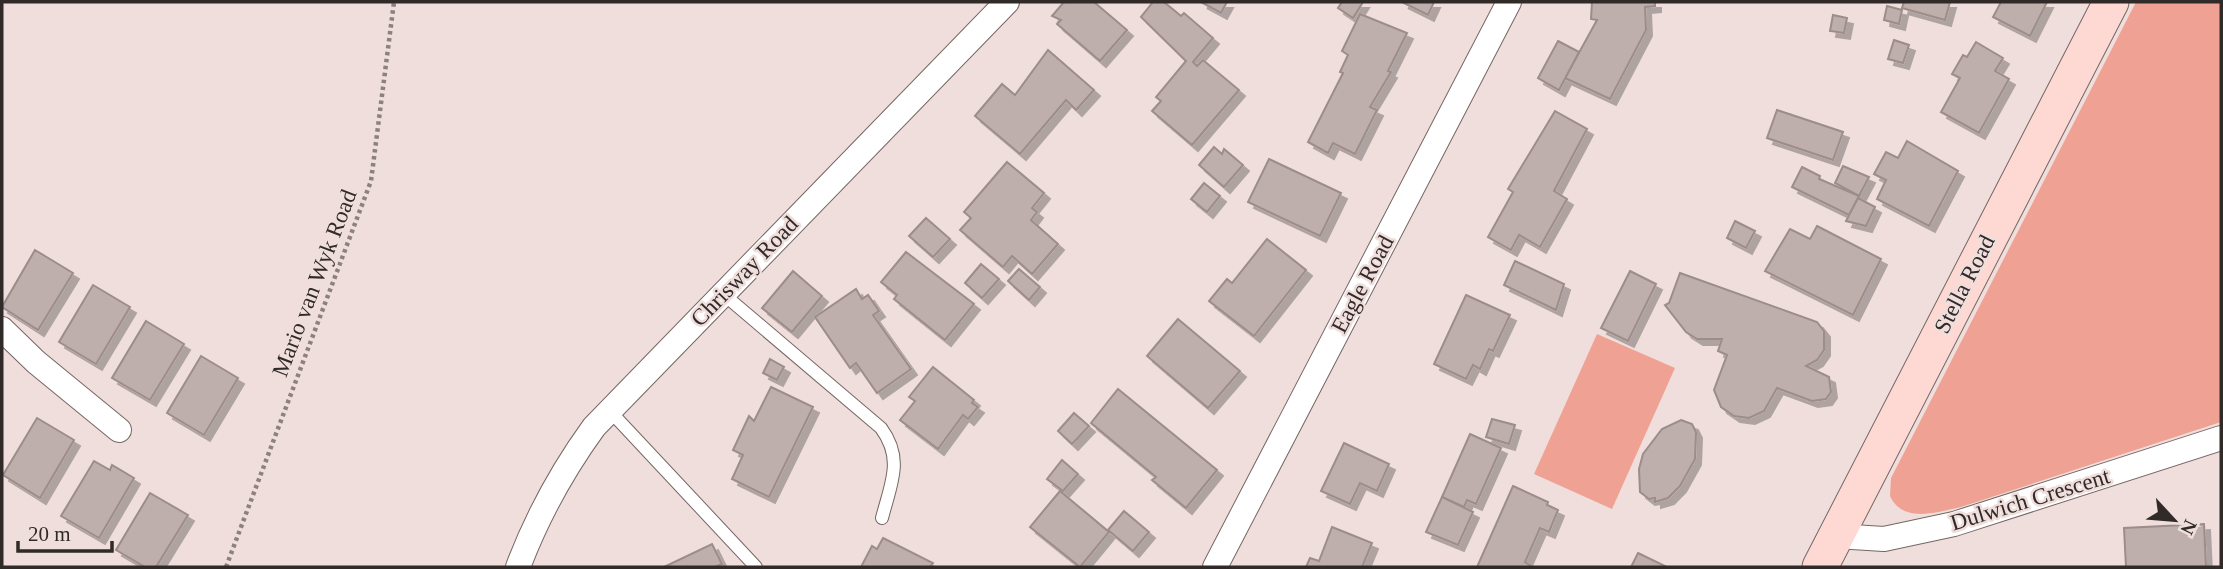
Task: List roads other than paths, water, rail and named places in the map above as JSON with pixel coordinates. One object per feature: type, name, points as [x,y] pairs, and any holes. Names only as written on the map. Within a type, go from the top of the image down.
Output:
[{"type":"main road","name":"Stella Road","points":[[1820,567],[2111,2]]},
{"type":"street","name":"Chrisway Road","points":[[518,567],[562,473],[609,410],[1007,2]]},
{"type":"street","name":"Eagle Road","points":[[1215,567],[1509,2]]},
{"type":"street","points":[[2,329],[36,362],[119,430]]},
{"type":"street","name":"Dulwich Crescent","points":[[1836,536],[1884,539],[1954,524],[2221,438]]},
{"type":"lane","points":[[722,293],[881,428],[893,445],[894,467],[882,518]]},
{"type":"lane","points":[[609,410],[756,567]]}]
